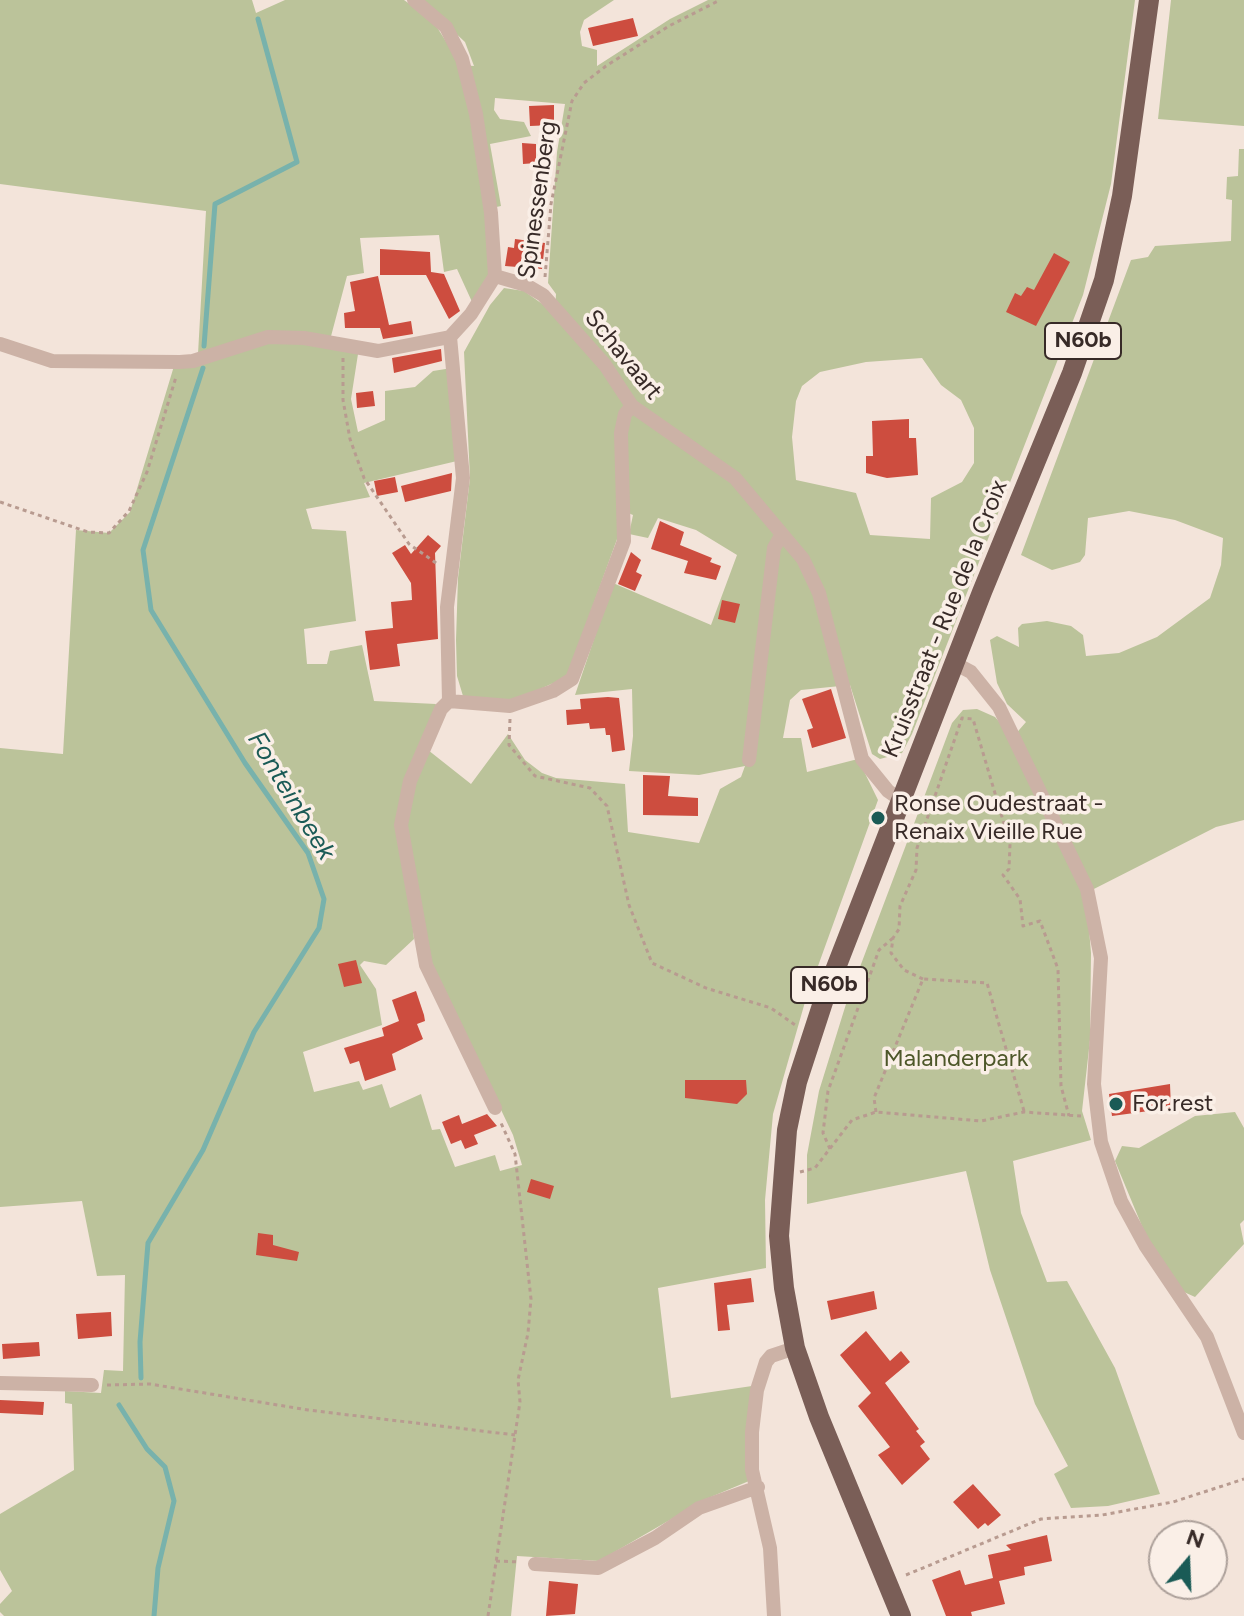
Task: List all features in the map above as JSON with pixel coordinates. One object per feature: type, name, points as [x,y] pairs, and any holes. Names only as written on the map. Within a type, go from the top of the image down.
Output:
[{"type":"main road","name":"Kruisstraat - Rue de la Croix","points":[[901,1616],[819,1417],[795,1348],[780,1249],[781,1177],[792,1104],[812,1035],[901,800],[1072,373],[1104,280],[1122,196],[1149,0]]},
{"type":"street","points":[[0,344],[52,361],[180,362],[268,337],[304,338],[344,348],[378,351],[450,337],[471,314],[495,276],[485,169],[462,59],[446,27],[414,0]]},
{"type":"street","name":"Schavaart","points":[[495,276],[526,285],[543,295],[605,365],[632,406],[735,478],[803,559],[819,593],[862,759],[888,791],[901,800]]},
{"type":"street","points":[[450,337],[463,478],[447,607],[449,701],[435,723],[406,795],[402,842],[426,965],[495,1108]]},
{"type":"street","points":[[449,701],[510,706],[553,691],[572,679],[624,541],[621,433],[625,414],[632,406]]},
{"type":"street","points":[[749,760],[774,548],[782,534]]},
{"type":"street","points":[[956,664],[971,672],[999,707],[1087,889],[1101,958],[1095,1117],[1121,1201],[1145,1245],[1207,1337],[1244,1433]]},
{"type":"street","points":[[774,1616],[770,1548],[752,1470],[752,1432],[761,1372],[771,1356],[795,1348]]},
{"type":"street","points":[[0,1383],[92,1385]]},
{"type":"street","points":[[535,1564],[598,1568],[655,1538],[699,1508],[758,1487]]},
{"type":"path","name":"Spinessenberg","points":[[543,295],[551,204],[572,101],[584,83],[606,66],[669,26],[720,0]]},
{"type":"path","points":[[344,348],[343,400],[350,439],[364,478],[378,504],[420,555],[433,564],[451,567]]},
{"type":"path","points":[[0,502],[88,532],[109,533],[129,511],[147,472],[180,362]]},
{"type":"path","points":[[510,706],[509,745],[522,763],[535,776],[590,788],[607,806],[629,905],[652,963],[706,988],[771,1008],[812,1035]]},
{"type":"path","points":[[830,1149],[823,1133],[828,1091],[879,950],[899,929],[900,906],[916,870],[917,848],[962,718],[973,719],[1010,844],[1009,869],[1003,875],[1020,899],[1023,926],[1040,921],[1058,969],[1061,1086],[1069,1116]]},
{"type":"path","points":[[893,938],[891,953],[904,970],[923,979],[987,983],[1024,1112]]},
{"type":"path","points":[[876,1112],[874,1098],[923,979]]},
{"type":"path","points":[[488,1616],[520,1402],[518,1380],[528,1333],[531,1299],[515,1154],[495,1108]]},
{"type":"path","points":[[781,1177],[815,1168],[852,1120],[876,1112],[981,1121],[1024,1112],[1095,1117]]},
{"type":"path","points":[[92,1385],[150,1384],[308,1410],[515,1435]]},
{"type":"path","points":[[888,1584],[928,1563],[1041,1519],[1102,1515],[1173,1502],[1244,1479]]},
{"type":"path","points":[[496,1561],[535,1564]]},
{"type":"green space","points":[[0,0],[252,0],[256,13],[285,0],[404,0],[433,21],[461,65],[474,66],[465,42],[420,0],[614,0],[584,20],[580,32],[582,46],[597,50],[597,66],[670,19],[708,0],[1135,0],[1111,184],[1083,295],[912,734],[902,753],[880,759],[872,754],[850,685],[801,690],[790,700],[783,738],[801,738],[807,772],[858,759],[878,800],[805,1002],[773,1114],[765,1200],[766,1268],[658,1288],[671,1398],[752,1386],[749,1481],[706,1499],[599,1561],[517,1556],[511,1616],[4,1616],[0,1612],[0,1604],[12,1591],[0,1570],[0,1514],[74,1470],[72,1404],[65,1403],[65,1391],[101,1393],[104,1370],[123,1371],[125,1275],[97,1276],[82,1201],[0,1207],[0,748],[63,754],[76,530],[109,533],[130,512],[174,366],[272,341],[295,340],[358,354],[351,399],[358,432],[385,420],[385,391],[415,387],[433,371],[452,368],[457,461],[364,483],[370,497],[306,509],[312,529],[346,531],[356,621],[304,629],[307,664],[327,664],[330,651],[362,645],[374,701],[436,704],[400,800],[414,939],[386,965],[364,961],[360,965],[376,989],[382,1025],[303,1052],[314,1092],[359,1081],[363,1090],[382,1084],[390,1108],[421,1094],[432,1130],[440,1129],[455,1167],[495,1155],[500,1171],[522,1165],[513,1135],[433,967],[406,841],[408,798],[428,750],[471,784],[508,734],[525,760],[542,773],[556,778],[625,784],[628,832],[699,843],[720,789],[741,777],[745,766],[699,775],[629,771],[633,736],[632,689],[575,695],[613,583],[711,625],[737,555],[696,530],[658,518],[648,538],[629,534],[633,515],[621,510],[620,531],[567,677],[511,702],[463,696],[457,676],[456,640],[458,578],[470,478],[464,352],[490,305],[504,288],[524,291],[555,313],[556,294],[548,283],[557,152],[565,104],[495,98],[494,110],[500,119],[524,122],[531,136],[490,144],[501,206],[487,209],[489,275],[473,304],[457,269],[444,272],[439,235],[360,238],[364,273],[347,276],[330,340],[304,333],[198,354],[206,211],[0,184]],"holes":[[[922,358],[941,385],[961,400],[974,428],[974,463],[962,482],[931,498],[930,539],[870,535],[856,493],[796,480],[792,437],[796,401],[802,386],[820,372],[866,362]]]},
{"type":"green space","points":[[1171,0],[1244,0],[1244,126],[1158,119]]},
{"type":"green space","name":"Malanderpark","points":[[1239,149],[1244,149],[1244,820],[1216,827],[1086,893],[1091,953],[1090,1040],[1082,1111],[1091,1140],[1013,1161],[1021,1213],[1047,1282],[1067,1281],[1115,1368],[1160,1494],[1108,1506],[1071,1508],[1054,1474],[1068,1466],[1035,1404],[990,1270],[966,1171],[807,1204],[807,1155],[819,1091],[846,1004],[952,723],[963,710],[977,709],[995,717],[1013,737],[1026,722],[1007,704],[997,683],[990,640],[997,636],[1019,647],[1018,628],[1022,624],[1047,621],[1071,626],[1083,635],[1086,656],[1119,653],[1157,637],[1210,598],[1221,565],[1223,538],[1175,520],[1129,511],[1088,518],[1085,555],[1080,562],[1052,570],[1021,555],[1131,260],[1148,257],[1155,246],[1231,241],[1232,200],[1226,199],[1227,177],[1238,176]]},
{"type":"green space","points":[[1235,1112],[1244,1128],[1244,1220],[1240,1224],[1244,1244],[1195,1297],[1184,1292],[1149,1243],[1115,1161],[1122,1146],[1139,1148],[1195,1116]]},
{"type":"building","points":[[633,18],[638,36],[593,46],[588,28]]},
{"type":"building","points":[[554,105],[554,125],[530,126],[529,106]]},
{"type":"building","points":[[522,143],[536,144],[536,163],[523,164]]},
{"type":"building","points":[[515,239],[545,243],[542,269],[505,266],[508,247],[514,248]]},
{"type":"building","points":[[380,249],[430,252],[431,272],[444,274],[460,311],[449,319],[426,275],[380,275]]},
{"type":"building","points":[[1054,253],[1070,262],[1036,326],[1006,312],[1015,293],[1021,296],[1027,287],[1034,290]]},
{"type":"building","points":[[378,276],[389,325],[411,321],[413,334],[383,339],[380,328],[345,328],[344,313],[355,311],[350,282]]},
{"type":"building","points":[[441,349],[442,361],[394,373],[392,358]]},
{"type":"building","points":[[373,391],[375,406],[357,408],[356,393]]},
{"type":"building","points":[[909,419],[909,438],[916,438],[918,475],[887,478],[866,473],[866,456],[873,456],[872,421]]},
{"type":"building","points":[[452,473],[451,491],[405,502],[401,486]]},
{"type":"building","points":[[395,477],[398,492],[377,496],[374,481]]},
{"type":"building","points":[[660,521],[684,532],[680,545],[712,558],[710,562],[721,566],[716,580],[684,573],[688,561],[651,549]]},
{"type":"building","points":[[428,535],[441,546],[435,553],[438,639],[397,644],[400,666],[370,670],[365,631],[393,628],[391,602],[412,600],[411,583],[392,553],[405,545],[411,554]]},
{"type":"building","points":[[631,552],[641,560],[636,572],[642,575],[635,591],[618,584]]},
{"type":"building","points":[[722,600],[740,604],[735,623],[718,619]]},
{"type":"building","points":[[831,689],[846,738],[812,748],[807,730],[813,728],[802,699]]},
{"type":"building","points":[[619,698],[625,750],[612,752],[610,735],[606,735],[605,728],[590,729],[589,723],[567,725],[566,710],[581,709],[580,699]]},
{"type":"building","points":[[643,775],[670,776],[668,796],[698,798],[698,816],[643,815]]},
{"type":"building","points":[[356,960],[362,983],[344,987],[338,964]]},
{"type":"building","points":[[416,991],[425,1021],[417,1024],[423,1039],[392,1054],[396,1070],[365,1081],[359,1061],[350,1064],[344,1048],[384,1036],[382,1028],[399,1021],[392,1000]]},
{"type":"building","points":[[685,1080],[746,1080],[747,1094],[737,1104],[685,1098]]},
{"type":"building","points":[[1170,1084],[1171,1108],[1112,1116],[1109,1094]]},
{"type":"building","points":[[487,1114],[497,1126],[474,1135],[478,1144],[465,1149],[461,1140],[451,1144],[442,1122],[459,1115],[462,1124]]},
{"type":"building","points":[[531,1179],[554,1186],[550,1199],[527,1192]]},
{"type":"building","points":[[258,1233],[273,1235],[273,1245],[299,1252],[297,1261],[256,1255]]},
{"type":"building","points":[[751,1278],[754,1302],[727,1305],[730,1330],[718,1331],[714,1283]]},
{"type":"building","points":[[874,1291],[877,1309],[831,1320],[827,1301]]},
{"type":"building","points":[[111,1312],[112,1336],[78,1339],[76,1314]]},
{"type":"building","points":[[866,1331],[890,1361],[901,1351],[910,1362],[885,1383],[919,1429],[916,1431],[925,1442],[920,1446],[930,1459],[902,1485],[878,1455],[890,1447],[858,1406],[871,1393],[840,1355]]},
{"type":"building","points":[[39,1342],[40,1356],[3,1359],[2,1344]]},
{"type":"building","points":[[0,1400],[44,1402],[43,1415],[0,1413]]},
{"type":"building","points":[[973,1484],[1001,1515],[988,1526],[985,1523],[978,1529],[953,1502]]},
{"type":"building","points":[[1047,1535],[1052,1561],[1024,1567],[1025,1575],[999,1581],[1005,1604],[971,1612],[972,1616],[946,1616],[932,1580],[960,1570],[965,1585],[993,1578],[988,1555],[1011,1550],[1006,1545]]},
{"type":"building","points":[[549,1581],[578,1584],[575,1614],[546,1616]]},
{"type":"waterway","name":"Fonteinbeek","points":[[204,346],[215,204],[297,162],[258,19]]},
{"type":"waterway","name":"Fonteinbeek","points":[[141,1378],[140,1342],[148,1243],[203,1150],[254,1032],[319,928],[324,899],[308,853],[245,763],[151,610],[143,550],[203,368]]},
{"type":"waterway","name":"Fonteinbeek","points":[[119,1405],[147,1449],[165,1467],[174,1501],[158,1568],[154,1616]]},
{"type":"place","name":"Ronse Oudestraat - Renaix Vieille Rue","points":[[878,818]]},
{"type":"place","name":"For.rest","points":[[1116,1104]]}]
